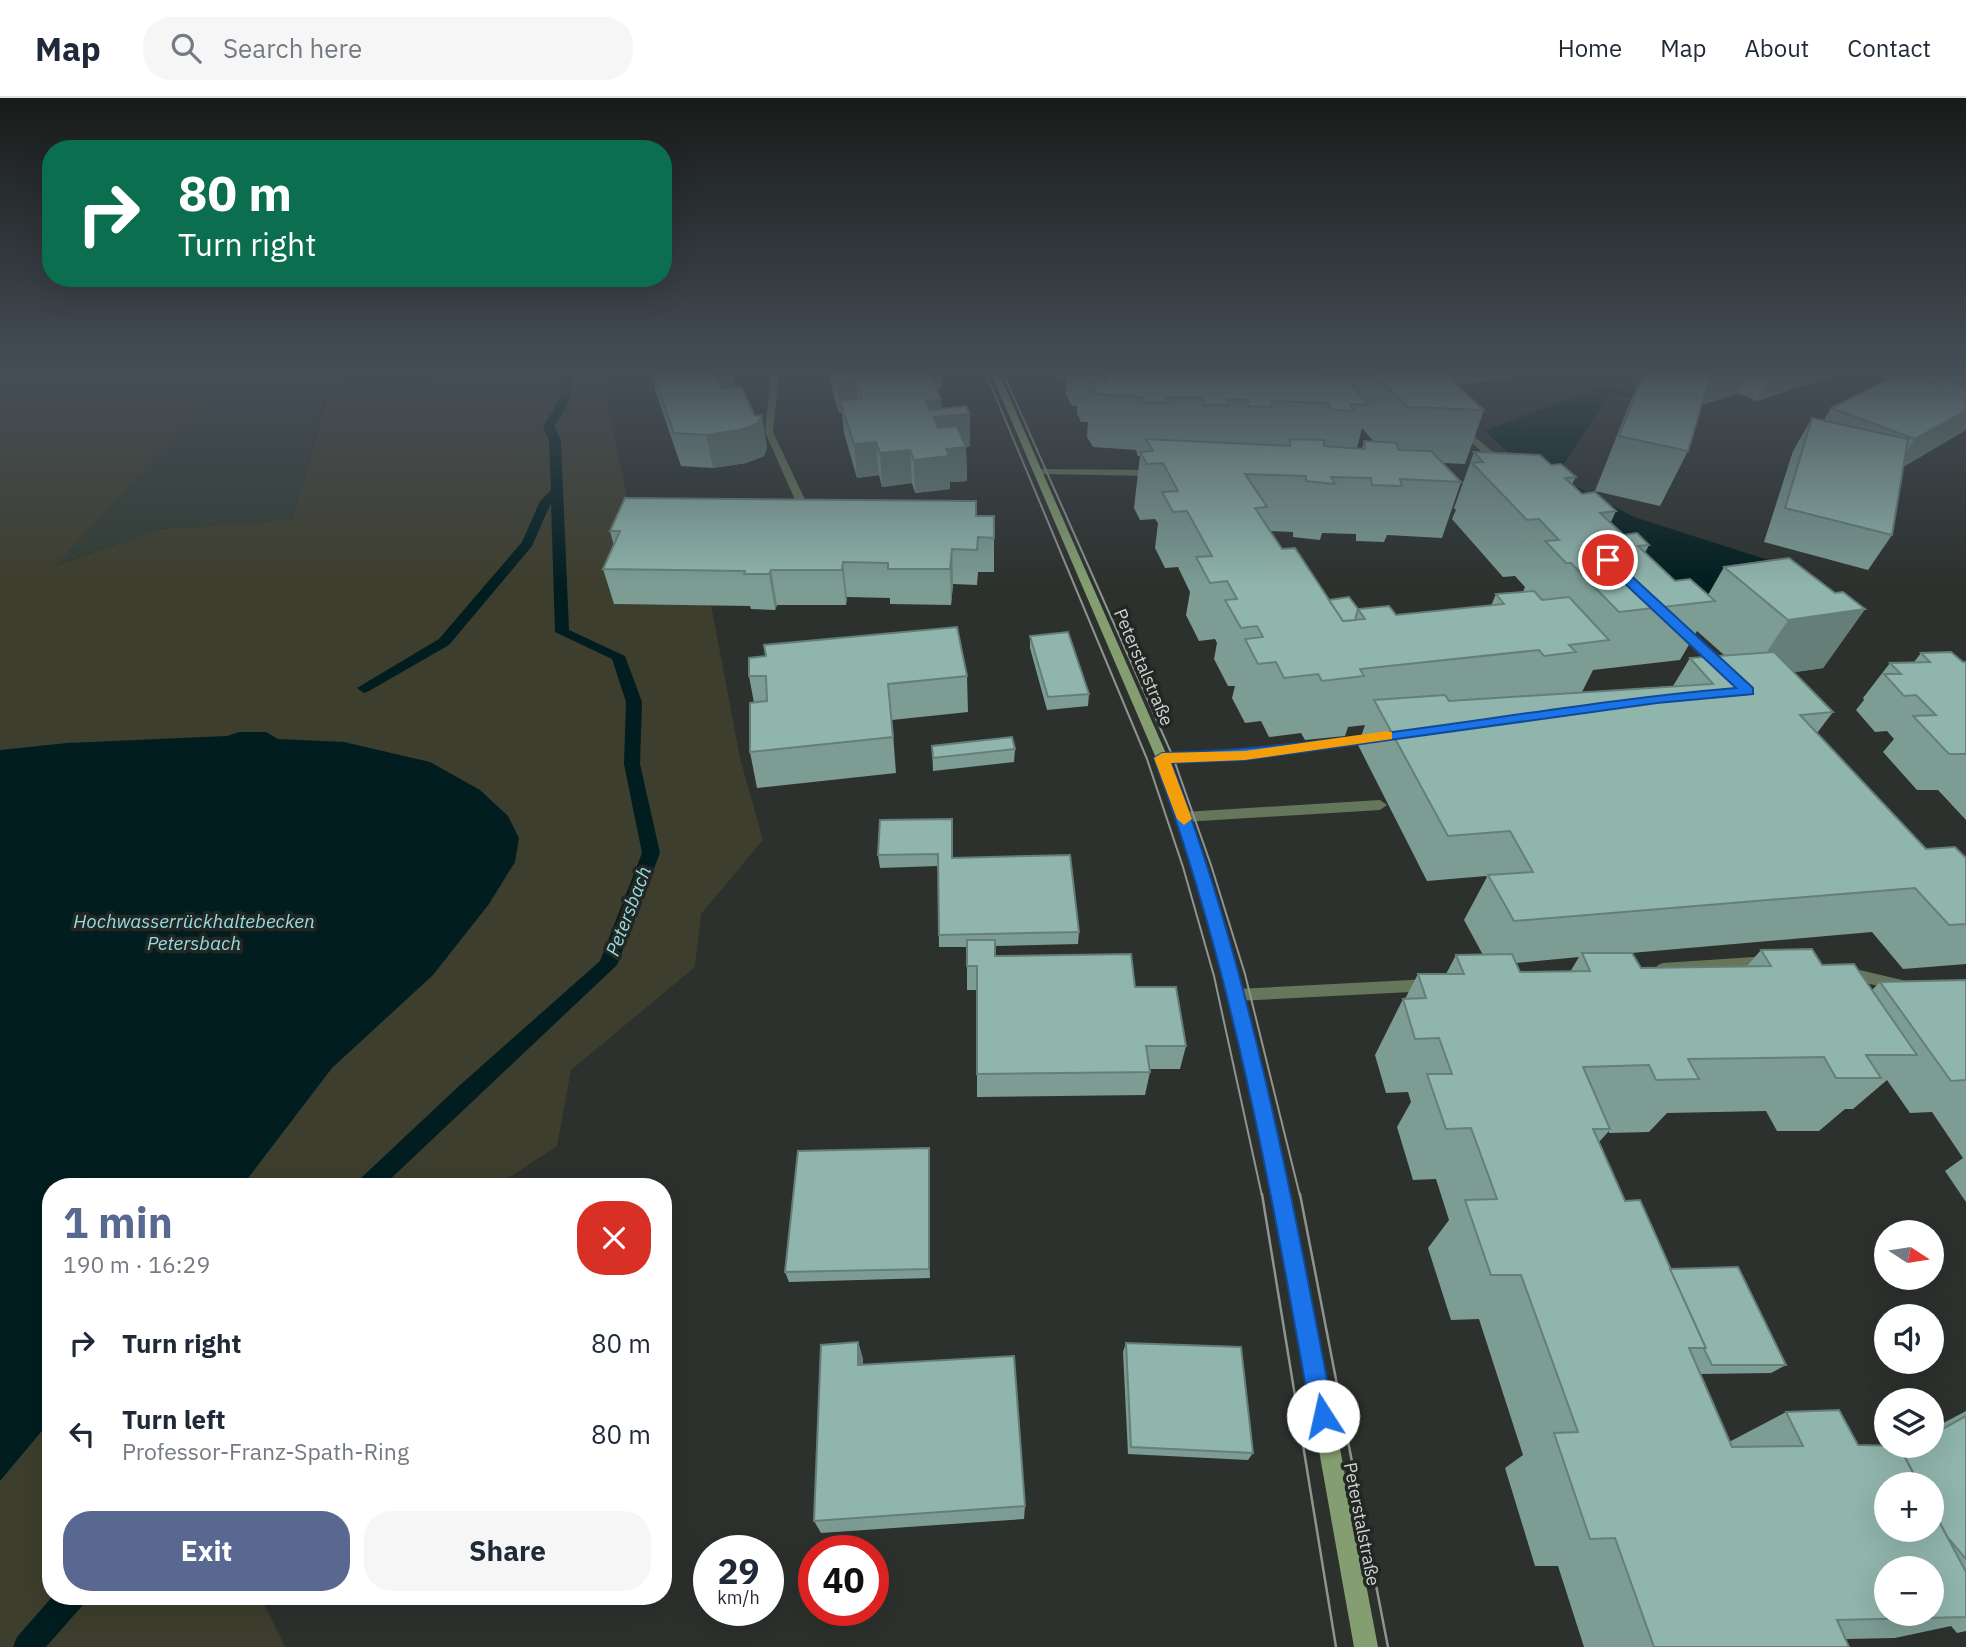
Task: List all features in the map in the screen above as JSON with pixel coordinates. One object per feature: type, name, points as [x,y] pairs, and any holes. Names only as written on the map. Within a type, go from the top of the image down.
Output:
[{"type":"street","name":"Peterstalstraße","points":[[1026,443],[1162,758],[1184,817],[1236,995],[1288,1226],[1366,1647]]},
{"type":"lane","points":[[774,443],[801,502]]},
{"type":"lane","points":[[1477,443],[1508,469]]},
{"type":"lane","points":[[1038,471],[1163,473]]},
{"type":"lane","points":[[1668,616],[1728,673]]},
{"type":"lane","points":[[1162,758],[1245,755],[1393,735]]},
{"type":"lane","points":[[1184,817],[1266,810],[1380,806]]},
{"type":"lane","points":[[1642,971],[1779,961]]},
{"type":"lane","points":[[1833,970],[1913,989]]},
{"type":"lane","points":[[1236,995],[1451,984]]},
{"type":"shaded area","points":[[167,443],[313,443],[292,520],[160,529],[53,566]]},
{"type":"green space","points":[[0,443],[169,443],[55,566],[160,529],[292,520],[314,443],[616,443],[634,532],[614,604],[711,605],[740,758],[763,840],[701,914],[695,967],[571,1070],[557,1146],[508,1178],[90,1178],[0,829]]},
{"type":"green space","points":[[42,1242],[42,1605],[264,1605],[285,1647],[0,1647],[0,1288]]},
{"type":"water","points":[[1498,443],[1577,443],[1556,476],[1634,517],[1781,564],[1702,604],[1547,489]]},
{"type":"water","name":"Hochwasserrückhaltebecken Petersbach","points":[[239,732],[266,732],[278,739],[344,742],[430,762],[480,790],[508,816],[519,838],[515,862],[489,904],[433,975],[332,1068],[248,1178],[42,1178],[42,1431],[0,1481],[0,750],[67,743],[227,736]]},
{"type":"building","points":[[876,443],[964,443],[966,447],[946,449],[949,456],[914,460],[910,450],[880,453]]},
{"type":"building","points":[[1149,443],[1290,446],[1290,443],[1324,443],[1324,446],[1365,449],[1364,443],[1397,443],[1398,450],[1431,451],[1461,482],[1400,479],[1402,486],[1372,485],[1371,478],[1331,477],[1335,484],[1306,481],[1306,476],[1245,474],[1267,507],[1255,508],[1282,549],[1295,548],[1343,621],[1365,619],[1358,609],[1389,606],[1396,615],[1504,604],[1496,594],[1534,591],[1542,600],[1569,597],[1609,640],[1569,645],[1576,652],[1544,656],[1539,650],[1360,669],[1364,676],[1322,681],[1318,674],[1284,678],[1276,662],[1258,664],[1245,639],[1263,637],[1257,626],[1241,628],[1225,600],[1237,599],[1227,581],[1210,583],[1196,557],[1212,556],[1187,511],[1173,512],[1162,492],[1178,491],[1163,463],[1147,464],[1140,452],[1153,451]]},
{"type":"building","points":[[1653,443],[1690,443],[1688,451]]},
{"type":"building","points":[[1804,443],[1907,443],[1892,535],[1785,508]]},
{"type":"building","points":[[1474,452],[1540,455],[1551,465],[1561,464],[1576,477],[1565,478],[1582,494],[1595,492],[1616,511],[1600,513],[1624,535],[1637,533],[1649,545],[1638,546],[1675,581],[1690,579],[1715,601],[1619,612],[1571,563],[1566,563],[1545,541],[1559,540],[1539,519],[1527,520],[1472,463],[1483,462]]},
{"type":"building","points":[[625,498],[976,501],[976,516],[994,516],[994,538],[978,537],[977,550],[952,549],[950,569],[888,569],[888,563],[843,562],[842,570],[771,570],[769,574],[744,574],[745,571],[603,569],[620,531],[610,531]]},
{"type":"building","points":[[1789,558],[1835,593],[1843,592],[1865,609],[1788,620],[1724,567]]},
{"type":"building","points":[[1349,597],[1358,609],[1355,620],[1343,621],[1329,600]]},
{"type":"building","points":[[957,627],[967,676],[888,684],[893,737],[750,752],[750,703],[767,701],[766,676],[749,676],[749,658],[766,656],[764,645]]},
{"type":"building","points":[[1068,632],[1089,694],[1048,697],[1030,636]]},
{"type":"building","points":[[1774,652],[1833,712],[1800,715],[1926,849],[1955,847],[1966,858],[1966,924],[1949,925],[1915,888],[1514,921],[1488,875],[1533,872],[1510,831],[1448,836],[1374,700],[1445,695],[1449,701],[1713,684],[1690,658]]},
{"type":"building","points":[[1951,652],[1966,662],[1966,754],[1949,754],[1913,716],[1936,715],[1916,695],[1904,696],[1884,674],[1901,674],[1890,663],[1930,662],[1921,653]]},
{"type":"building","points":[[1012,737],[1015,749],[933,758],[932,746]]},
{"type":"building","points":[[952,819],[952,858],[1070,855],[1079,932],[939,935],[938,854],[878,855],[880,820]]},
{"type":"building","points":[[967,940],[995,940],[995,956],[1131,954],[1135,987],[1176,987],[1186,1046],[1146,1046],[1150,1072],[977,1074],[977,966],[967,966]]},
{"type":"building","points":[[1812,949],[1822,965],[1854,964],[1917,1055],[1866,1055],[1881,1078],[1836,1078],[1824,1057],[1688,1059],[1699,1079],[1656,1080],[1649,1065],[1583,1067],[1610,1129],[1593,1129],[1625,1201],[1640,1200],[1706,1348],[1689,1348],[1732,1447],[1803,1446],[1786,1412],[1839,1410],[1858,1445],[1874,1445],[1874,1458],[1905,1458],[1913,1472],[1874,1472],[1874,1542],[1944,1542],[1944,1531],[1966,1572],[1966,1617],[1944,1618],[1944,1556],[1874,1556],[1874,1619],[1837,1620],[1849,1647],[1654,1647],[1615,1538],[1590,1539],[1554,1433],[1578,1432],[1521,1275],[1491,1275],[1465,1200],[1497,1199],[1471,1128],[1446,1129],[1427,1074],[1452,1074],[1439,1038],[1415,1039],[1403,999],[1426,998],[1418,974],[1464,974],[1456,955],[1512,954],[1520,972],[1590,971],[1582,953],[1632,953],[1641,968],[1771,966],[1761,950]]},
{"type":"building","points":[[1966,980],[1966,1080],[1951,1081],[1880,982]]},
{"type":"building","points":[[929,1148],[929,1269],[785,1272],[798,1151]]},
{"type":"building","points":[[1738,1267],[1786,1365],[1712,1365],[1670,1269]]},
{"type":"building","points":[[858,1342],[858,1365],[1014,1356],[1025,1506],[814,1521],[821,1345]]},
{"type":"building","points":[[1126,1343],[1241,1347],[1253,1453],[1131,1447]]},
{"type":"building","points":[[1966,1416],[1966,1559],[1944,1530],[1944,1472],[1913,1472],[1906,1458],[1944,1458],[1944,1428]]},
{"type":"waterway","name":"Petersbach","points":[[555,443],[557,491]]},
{"type":"waterway","points":[[364,688],[444,642],[528,543],[546,501],[557,491]]},
{"type":"waterway","name":"Petersbach","points":[[376,1178],[466,1092],[608,965],[651,853],[632,764],[634,702],[618,656],[562,632],[557,491]]},
{"type":"waterway","name":"Petersbach","points":[[27,1647],[64,1605]]},
{"type":"tram line","points":[[1015,443],[1147,759],[1183,867],[1214,976],[1262,1196]]},
{"type":"tram line","points":[[1034,443],[1173,757],[1245,974],[1300,1196]]},
{"type":"tram line","points":[[1262,1194],[1336,1647]]},
{"type":"tram line","points":[[1300,1194],[1388,1647]]},
{"type":"slow traffic","points":[[1184,819],[1162,758],[1245,755],[1387,736]]},
{"type":"route","points":[[1323,1416],[1288,1226],[1236,995],[1184,817],[1162,758],[1245,755],[1657,699],[1748,691],[1608,560]]}]
